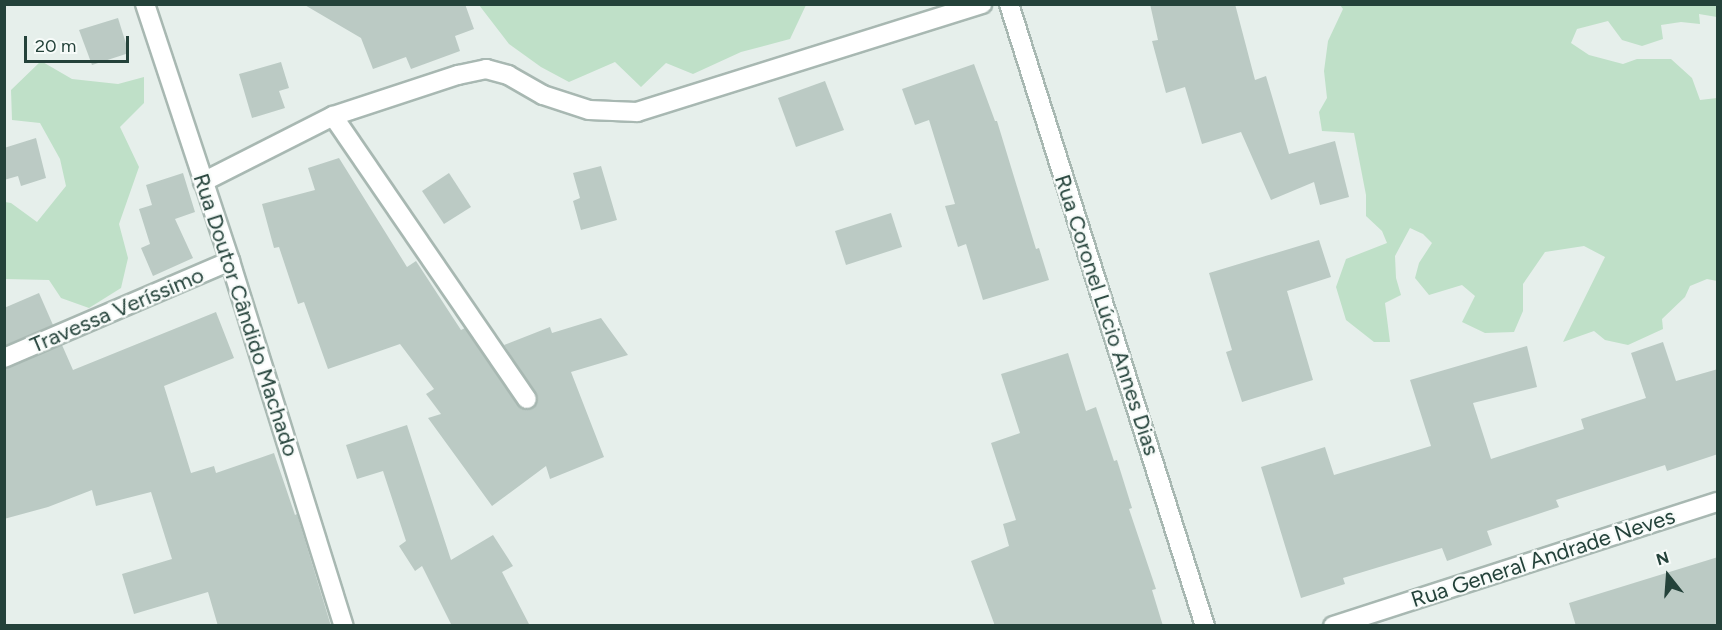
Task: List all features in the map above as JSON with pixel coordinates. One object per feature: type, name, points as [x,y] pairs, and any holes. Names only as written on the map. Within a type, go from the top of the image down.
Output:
[{"type":"street","name":"Rua Doutor Cândido Machado","points":[[145,4],[230,261],[344,626]]},
{"type":"street","points":[[203,182],[333,116],[458,75],[486,69],[508,75],[543,95],[589,110],[637,112],[981,4]]},
{"type":"street","name":"Rua Coronel Lúcio Annes Dias","points":[[1009,4],[1205,626]]},
{"type":"street","points":[[333,116],[527,399]]},
{"type":"street","name":"Travessa Veríssimo","points":[[4,358],[230,261]]},
{"type":"street","name":"Rua General Andrade Neves","points":[[1334,626],[1718,502]]},
{"type":"green space","points":[[479,5],[806,5],[790,39],[741,52],[693,74],[666,63],[641,87],[615,62],[569,82],[541,67],[509,44]]},
{"type":"green space","points":[[1340,5],[1717,5],[1717,17],[1699,14],[1700,24],[1681,22],[1661,25],[1663,39],[1642,46],[1622,40],[1608,21],[1577,29],[1571,43],[1589,55],[1623,64],[1637,59],[1671,59],[1692,78],[1700,100],[1717,98],[1717,281],[1707,279],[1690,286],[1685,297],[1662,319],[1663,329],[1628,345],[1605,340],[1594,331],[1563,342],[1605,257],[1584,246],[1545,252],[1523,284],[1523,311],[1514,332],[1485,333],[1462,322],[1475,296],[1462,285],[1429,295],[1415,278],[1419,263],[1432,243],[1423,234],[1410,228],[1395,256],[1396,278],[1401,295],[1385,303],[1390,342],[1374,342],[1346,320],[1336,287],[1346,259],[1387,243],[1382,231],[1366,216],[1366,195],[1354,133],[1322,131],[1319,112],[1327,98],[1324,71],[1328,41],[1343,9]]},
{"type":"green space","points":[[41,61],[72,79],[118,84],[144,77],[144,103],[120,127],[139,167],[119,224],[128,258],[121,288],[89,308],[61,298],[49,280],[5,279],[5,202],[11,203],[37,222],[66,186],[60,159],[40,123],[12,120],[11,90]]},
{"type":"building","points":[[303,4],[465,4],[474,29],[455,36],[460,51],[411,69],[406,57],[373,69],[361,38]]},
{"type":"building","points":[[1150,4],[1235,4],[1255,80],[1266,76],[1289,154],[1335,141],[1349,197],[1320,205],[1314,182],[1271,200],[1241,132],[1202,144],[1185,87],[1166,93],[1152,41],[1158,40]]},
{"type":"building","points":[[118,18],[129,53],[92,65],[79,30]]},
{"type":"building","points":[[281,62],[289,88],[279,91],[285,108],[252,118],[239,74]]},
{"type":"building","points":[[974,64],[995,121],[997,121],[1036,249],[1039,248],[1049,280],[983,300],[966,244],[958,247],[945,206],[955,204],[929,120],[915,125],[902,89]]},
{"type":"building","points":[[825,81],[844,130],[796,147],[778,98]]},
{"type":"building","points":[[36,138],[46,178],[21,186],[18,176],[4,180],[4,148]]},
{"type":"building","points":[[339,158],[407,267],[416,261],[461,330],[465,328],[522,409],[534,408],[538,398],[504,345],[550,327],[552,333],[601,318],[628,355],[571,372],[604,457],[550,479],[546,466],[492,506],[428,418],[441,414],[426,394],[434,389],[400,344],[328,369],[304,302],[298,304],[279,247],[274,248],[262,204],[315,190],[308,168]]},
{"type":"building","points":[[601,166],[617,220],[581,230],[573,201],[580,198],[573,173]]},
{"type":"building","points":[[183,173],[195,212],[175,219],[193,258],[153,276],[141,248],[150,244],[139,209],[152,205],[146,185]]},
{"type":"building","points":[[449,173],[471,207],[444,224],[422,191]]},
{"type":"building","points":[[891,213],[902,247],[846,265],[835,231]]},
{"type":"building","points":[[1319,240],[1331,277],[1287,291],[1313,380],[1242,402],[1226,352],[1232,350],[1209,273]]},
{"type":"building","points":[[39,293],[53,325],[4,346],[4,308]]},
{"type":"building","points":[[216,312],[234,358],[164,386],[191,473],[214,466],[216,473],[274,453],[295,515],[297,514],[331,626],[218,626],[208,592],[134,614],[122,574],[172,559],[151,492],[96,506],[92,490],[48,507],[4,519],[4,369],[62,345],[73,370]]},
{"type":"building","points":[[1663,342],[1676,381],[1718,369],[1718,454],[1667,471],[1665,465],[1556,500],[1559,507],[1487,531],[1492,545],[1447,561],[1442,548],[1343,578],[1345,584],[1301,598],[1261,467],[1325,447],[1334,475],[1431,446],[1410,380],[1527,346],[1537,387],[1473,403],[1491,459],[1584,429],[1581,419],[1646,398],[1631,353]]},
{"type":"building","points":[[1068,353],[1086,411],[1096,407],[1114,461],[1117,460],[1132,508],[1129,509],[1156,589],[1152,590],[1163,626],[995,626],[971,561],[1009,546],[1003,524],[1016,520],[991,443],[1020,433],[1001,374]]},
{"type":"building","points":[[407,425],[451,560],[493,535],[513,566],[502,572],[530,626],[452,626],[422,566],[415,571],[399,546],[406,541],[383,471],[357,479],[346,445]]},
{"type":"building","points":[[1718,557],[1718,626],[1576,626],[1569,603]]}]
